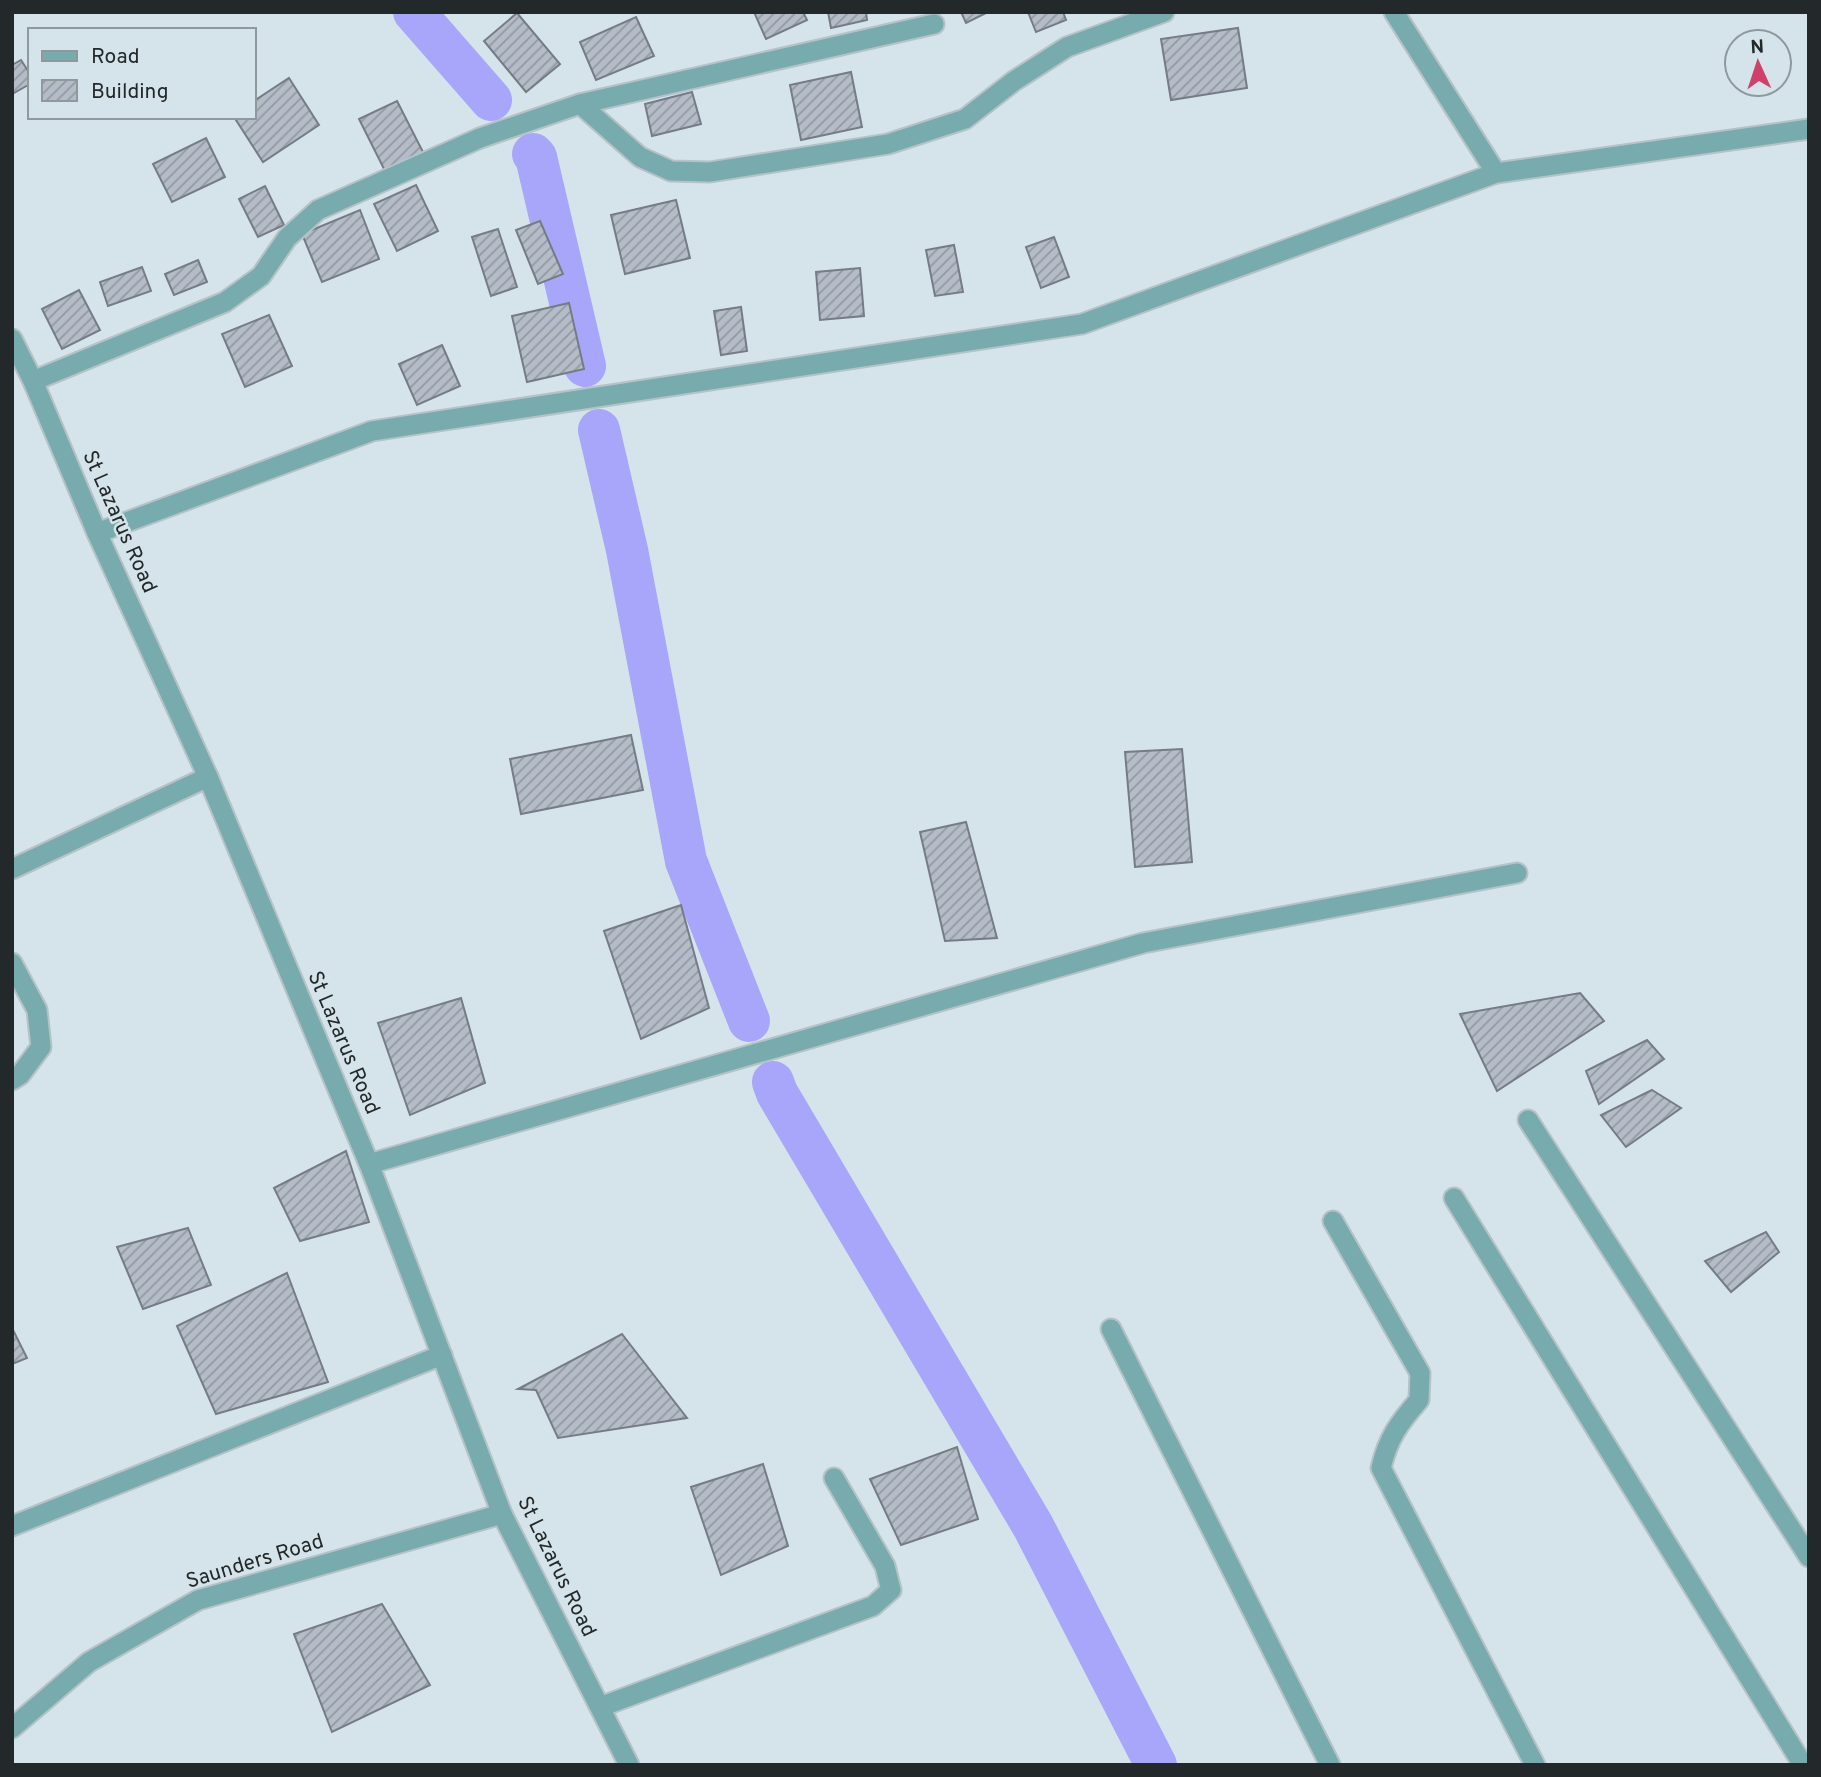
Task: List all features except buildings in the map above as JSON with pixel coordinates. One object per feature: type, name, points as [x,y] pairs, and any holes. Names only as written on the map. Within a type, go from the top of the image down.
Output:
[{"type":"street","points":[[580,104],[640,157],[671,171],[710,172],[751,166],[888,144],[965,119],[1014,81],[1067,47],[1164,12]]},
{"type":"street","points":[[1394,12],[1496,173]]},
{"type":"street","points":[[33,381],[225,302],[261,276],[287,238],[318,211],[480,138],[580,104],[934,24]]},
{"type":"street","points":[[97,533],[372,431],[1082,324],[1496,173],[1809,129]]},
{"type":"street","name":"St Lazarus Road","points":[[12,339],[208,777],[369,1164],[502,1514],[629,1765]]},
{"type":"street","points":[[12,869],[208,777]]},
{"type":"street","points":[[369,1164],[1143,943],[1517,873]]},
{"type":"street","points":[[12,962],[37,1010],[41,1047],[20,1075],[12,1080]]},
{"type":"street","points":[[1528,1120],[1809,1557]]},
{"type":"street","points":[[1454,1198],[1803,1765]]},
{"type":"street","points":[[1333,1221],[1420,1373],[1419,1400],[1400,1422],[1387,1446],[1381,1468],[1535,1765]]},
{"type":"street","points":[[1111,1329],[1330,1765]]},
{"type":"street","points":[[12,1526],[442,1355]]},
{"type":"street","points":[[600,1707],[873,1606],[891,1590],[885,1566],[834,1478]]},
{"type":"street","name":"Saunders Road","points":[[12,1728],[89,1661],[198,1600],[502,1514]]},
{"type":"waterway","points":[[414,12],[491,100]]},
{"type":"waterway","points":[[533,154],[536,157],[585,366]]},
{"type":"waterway","points":[[599,430],[627,550],[686,861],[749,1021]]},
{"type":"waterway","points":[[773,1082],[777,1093],[1033,1526],[1156,1765]]}]
